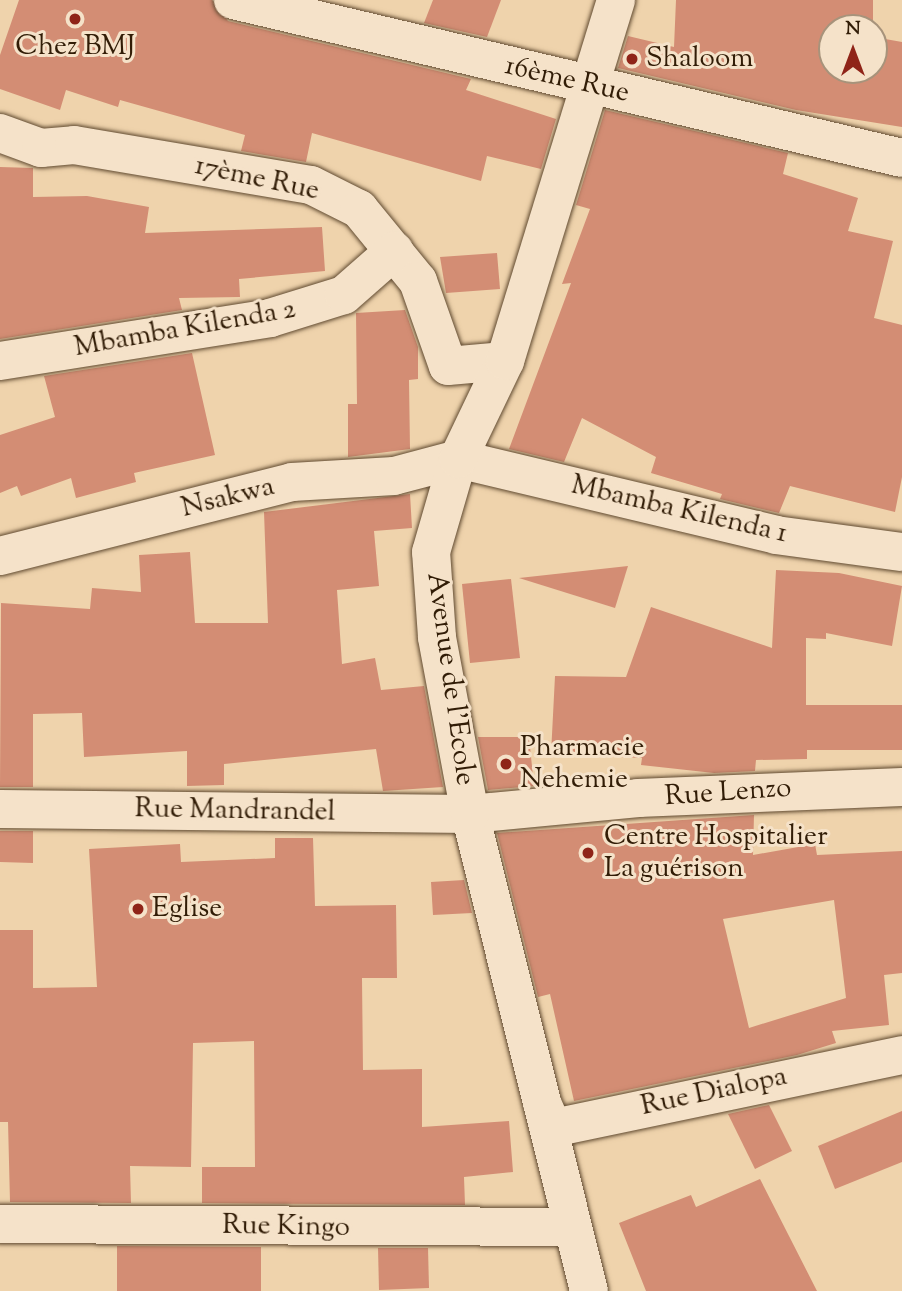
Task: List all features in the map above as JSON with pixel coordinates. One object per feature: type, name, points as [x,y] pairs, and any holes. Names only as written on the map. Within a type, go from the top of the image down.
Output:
[{"type":"street","name":"16ème Rue","points":[[233,0],[902,158]]},
{"type":"street","name":"Avenue de l'Ecole","points":[[589,1291],[470,814],[437,637],[431,552],[458,459],[505,361],[616,0]]},
{"type":"street","name":"17ème Rue","points":[[0,133],[41,148],[74,145],[311,185],[359,209],[418,281],[448,366],[505,361]]},
{"type":"street","name":"Mbamba Kilenda 2","points":[[0,360],[270,318],[344,295],[394,251]]},
{"type":"street","name":"Mbamba Kilenda 1","points":[[458,459],[776,535],[902,552]]},
{"type":"street","name":"Nsakwa","points":[[0,556],[292,482],[394,476],[458,459]]},
{"type":"street","name":"Rue Lenzo","points":[[470,814],[638,798],[902,787]]},
{"type":"street","name":"Rue Mandrandel","points":[[0,809],[470,814]]},
{"type":"street","name":"Rue Dialopa","points":[[542,1103],[552,1128],[902,1055]]},
{"type":"street","name":"Rue Kingo","points":[[0,1224],[572,1227]]},
{"type":"building","points":[[19,0],[212,0],[228,21],[471,79],[466,90],[556,119],[541,169],[487,156],[481,181],[312,133],[306,162],[241,151],[245,135],[120,100],[118,107],[66,90],[60,110],[0,89],[0,55]]},
{"type":"building","points":[[433,0],[501,0],[487,37],[424,23]]},
{"type":"building","points":[[676,0],[873,0],[873,14],[818,14],[818,84],[888,84],[888,40],[902,42],[902,127],[796,110],[618,68],[628,36],[674,47]]},
{"type":"building","points":[[605,110],[788,153],[783,174],[858,198],[848,231],[893,241],[874,318],[902,325],[902,477],[895,512],[790,486],[779,513],[720,499],[722,494],[651,473],[656,457],[582,418],[564,462],[509,449],[571,283],[562,284],[590,209],[576,205]]},
{"type":"building","points":[[0,167],[33,168],[33,197],[87,196],[149,207],[145,233],[322,227],[325,271],[239,279],[240,297],[179,298],[182,310],[0,339]]},
{"type":"building","points":[[497,253],[500,289],[446,293],[440,257]]},
{"type":"building","points":[[405,310],[418,347],[418,379],[409,380],[410,449],[348,457],[348,404],[357,404],[356,313]]},
{"type":"building","points":[[192,353],[215,455],[134,473],[136,482],[76,498],[71,478],[21,496],[17,486],[0,493],[0,435],[55,417],[44,376]]},
{"type":"building","points":[[410,494],[412,528],[374,531],[379,586],[337,590],[342,664],[375,658],[381,690],[424,686],[443,787],[383,791],[376,749],[224,764],[224,785],[187,786],[187,751],[84,757],[82,713],[33,714],[33,787],[0,787],[1,603],[90,609],[92,588],[141,592],[139,555],[190,552],[195,623],[268,623],[264,512]]},
{"type":"building","points":[[628,566],[615,608],[519,578]]},
{"type":"building","points":[[776,570],[839,573],[902,586],[892,646],[826,633],[826,639],[806,638],[806,705],[902,705],[902,750],[807,750],[807,759],[756,760],[755,771],[714,773],[641,765],[642,758],[551,754],[555,676],[626,677],[651,607],[772,648]]},
{"type":"building","points":[[511,579],[520,658],[470,663],[462,584]]},
{"type":"building","name":"Pharmacie Nehemie","points":[[478,737],[529,737],[534,786],[488,790]]},
{"type":"building","points":[[754,815],[753,855],[815,844],[817,855],[902,851],[902,973],[884,975],[889,1025],[832,1031],[836,1043],[797,1055],[574,1101],[550,994],[538,997],[497,833]],"holes":[[[834,900],[846,998],[749,1028],[723,919]]]},
{"type":"building","points":[[0,831],[33,831],[33,863],[0,862]]},
{"type":"building","points":[[275,838],[313,838],[315,906],[396,905],[397,978],[362,978],[363,1070],[422,1069],[422,1127],[509,1121],[513,1172],[464,1177],[465,1205],[202,1203],[202,1167],[255,1167],[254,1041],[193,1043],[191,1167],[130,1166],[131,1203],[10,1202],[8,1122],[0,1122],[0,930],[33,930],[33,988],[97,987],[89,849],[180,844],[181,862],[275,858]]},
{"type":"building","points":[[464,880],[472,913],[433,915],[431,882]]},
{"type":"building","points":[[769,1105],[792,1151],[755,1169],[728,1114]]},
{"type":"building","points":[[902,1111],[902,1162],[835,1189],[818,1146]]},
{"type":"building","points":[[760,1179],[817,1291],[646,1291],[619,1223],[691,1195],[696,1207]]},
{"type":"building","points":[[117,1246],[261,1247],[261,1291],[117,1291]]},
{"type":"building","points":[[378,1248],[428,1248],[429,1288],[379,1290]]},
{"type":"place","name":"Chez BMJ","points":[[75,19]]},
{"type":"place","name":"Shaloom","points":[[632,59]]},
{"type":"place","name":"Pharmacie Nehemie","points":[[506,764]]},
{"type":"place","name":"Centre Hospitalier La guérison","points":[[588,853]]},
{"type":"place","name":"Eglise","points":[[138,909]]}]
